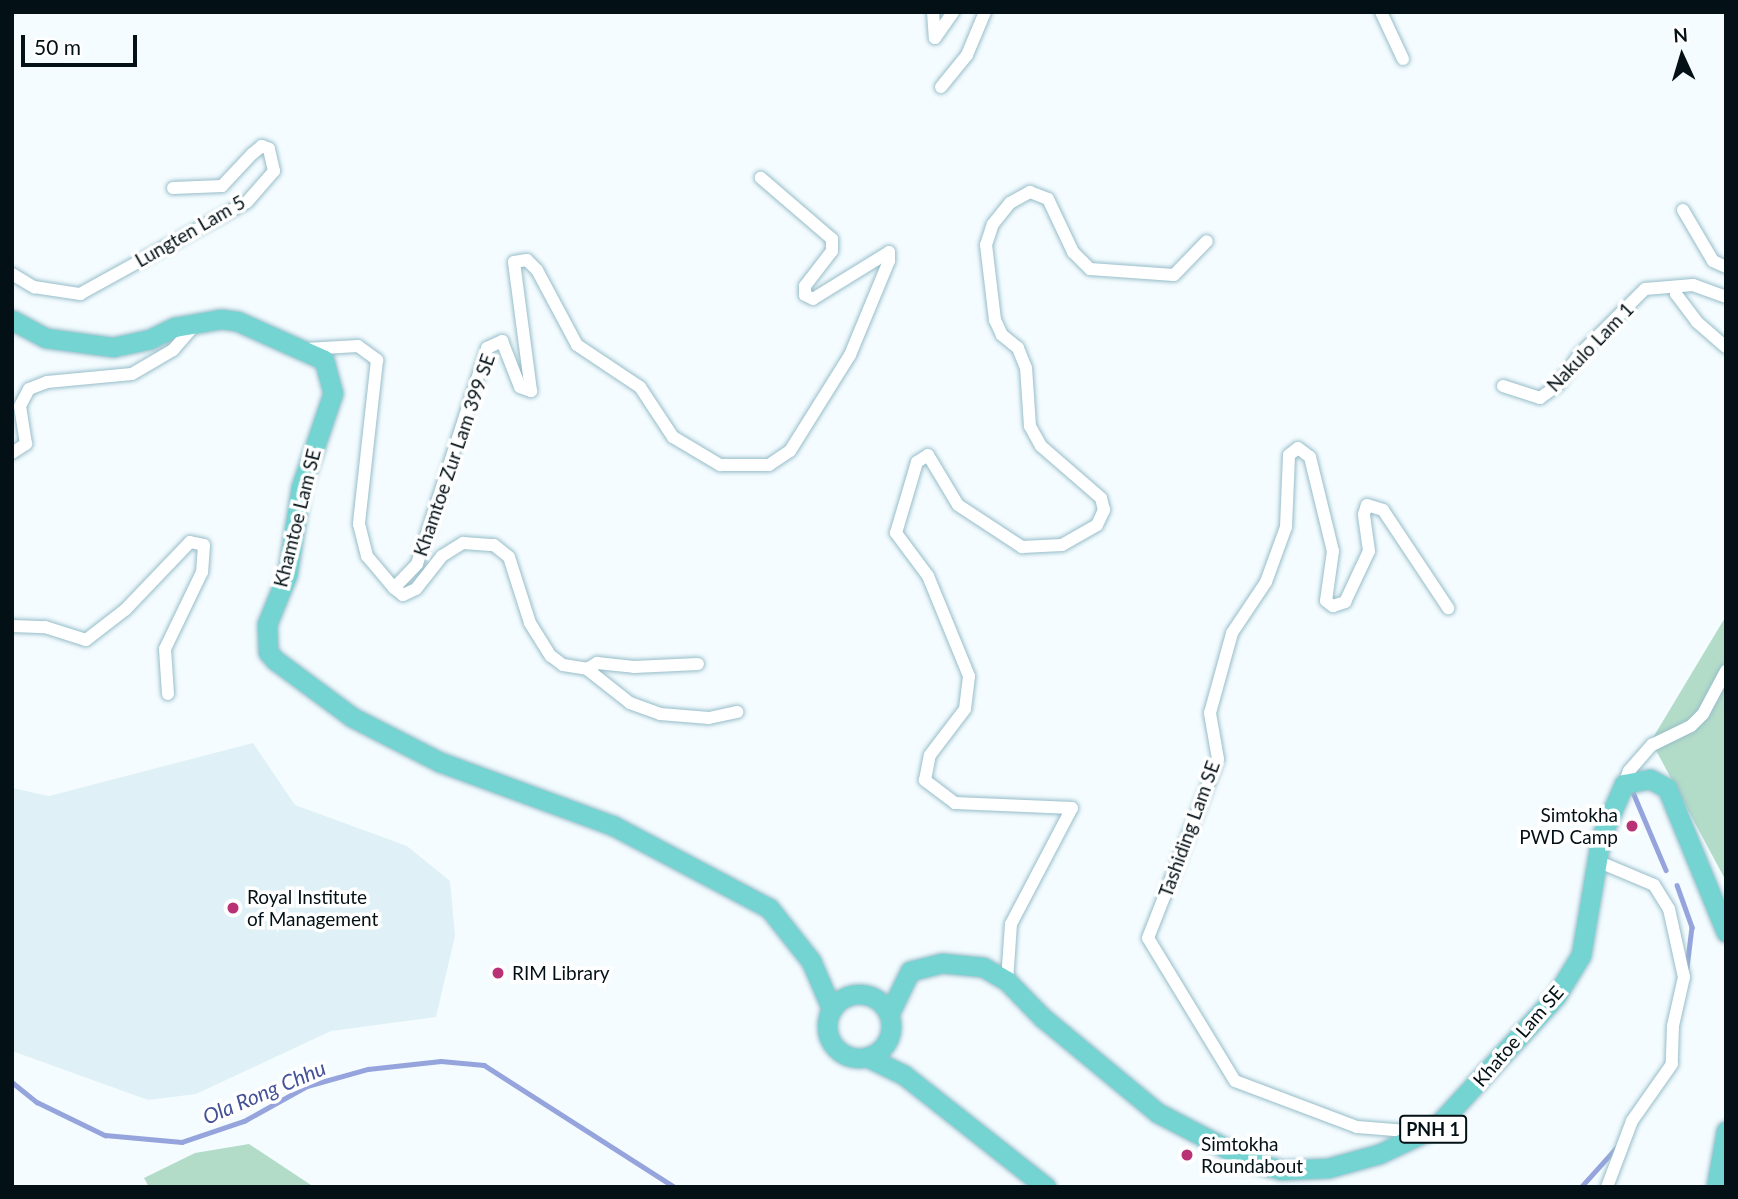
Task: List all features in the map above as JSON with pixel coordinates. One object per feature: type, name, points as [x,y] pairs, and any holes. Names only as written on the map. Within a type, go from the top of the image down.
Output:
[{"type":"main road","points":[[12,320],[46,338],[113,347],[197,323],[237,321],[253,332],[306,349]]},
{"type":"main road","name":"Khamtoe Lam SE","points":[[306,349],[324,360],[333,393],[301,487],[288,575],[267,624],[268,652],[352,718],[440,762],[614,826],[737,889],[772,911],[811,961],[832,1010]]},
{"type":"main road","points":[[1624,784],[1650,779],[1667,788],[1726,932]]},
{"type":"main road","name":"Khatoe Lam SE","points":[[869,996],[903,980],[910,971],[942,963],[983,967],[1007,981],[1043,1018],[1158,1113],[1252,1162],[1281,1170],[1328,1168],[1379,1154],[1436,1127],[1556,996],[1581,955],[1597,861],[1608,816],[1624,784]]},
{"type":"main road","name":"Khamtoe Lam SE","points":[[818,978],[848,997]]},
{"type":"main road","points":[[903,980],[889,1014],[887,1042],[904,1075]]},
{"type":"main road","points":[[889,1014],[869,996],[848,997],[832,1010],[828,1026],[832,1042],[851,1057],[867,1057],[904,1075],[1046,1187]]},
{"type":"main road","points":[[867,1057],[887,1042]]},
{"type":"main road","points":[[1716,1187],[1726,1131]]},
{"type":"street","points":[[933,12],[935,38],[953,12]]},
{"type":"street","points":[[941,87],[967,55],[985,12]]},
{"type":"street","points":[[1381,12],[1403,59]]},
{"type":"street","name":"Lungten Lam 5","points":[[12,274],[34,287],[80,294],[247,202],[274,171],[270,149],[262,146],[222,186],[173,188]]},
{"type":"street","name":"Khamtoe Zur Lam 399 SE","points":[[394,588],[417,564],[487,348],[502,341],[520,387],[531,391],[514,262],[527,260],[537,270],[577,345],[640,387],[673,437],[720,465],[769,465],[790,451],[850,355],[889,261],[889,252],[813,299],[805,295],[805,286],[832,251],[832,239],[761,178]]},
{"type":"street","points":[[1007,981],[1011,924],[1072,808],[955,803],[925,780],[930,755],[965,709],[969,676],[928,576],[896,533],[917,462],[928,456],[958,505],[1022,547],[1062,545],[1097,525],[1104,510],[1101,498],[1061,467],[1030,426],[1026,369],[1018,348],[1002,335],[995,320],[986,245],[993,224],[1010,203],[1030,192],[1048,199],[1073,253],[1090,269],[1174,275],[1207,241]]},
{"type":"street","points":[[1683,210],[1713,261],[1726,267]]},
{"type":"street","points":[[1726,297],[1693,285],[1676,287],[1676,294],[1697,322],[1726,347]]},
{"type":"street","name":"Nakulo Lam 1","points":[[1503,386],[1540,398],[1558,386],[1579,355],[1645,289],[1676,287]]},
{"type":"street","points":[[12,453],[26,444],[20,406],[30,389],[47,382],[116,377],[146,369],[182,342],[197,323]]},
{"type":"street","points":[[306,349],[358,346],[377,360],[359,524],[367,556],[394,588],[403,595],[416,589],[442,556],[463,543],[494,545],[509,557],[530,622],[551,656],[563,665],[587,669],[630,703],[660,714],[709,718],[737,712]]},
{"type":"street","name":"Tashiding Lam SE","points":[[1436,1127],[1417,1133],[1357,1127],[1235,1081],[1148,938],[1218,759],[1210,713],[1232,632],[1266,582],[1286,527],[1289,455],[1298,448],[1310,457],[1333,551],[1326,601],[1334,606],[1345,602],[1369,551],[1364,514],[1367,505],[1383,510],[1448,608]]},
{"type":"street","points":[[12,626],[45,627],[86,640],[125,610],[190,542],[204,545],[202,572],[165,649],[168,694]]},
{"type":"street","points":[[587,669],[597,663],[634,667],[698,664]]},
{"type":"street","points":[[1624,784],[1629,771],[1652,745],[1691,726],[1703,714],[1726,671]]},
{"type":"street","points":[[1597,861],[1654,885],[1669,909],[1684,977],[1673,1026],[1672,1064],[1632,1121],[1607,1187]]},
{"type":"shaded area","name":"Royal Institute of Management","points":[[253,743],[295,805],[407,846],[450,881],[455,936],[436,1017],[331,1031],[196,1094],[148,1100],[12,1051],[12,788],[49,796]]},
{"type":"green space","points":[[1726,616],[1726,881],[1651,741]]},
{"type":"green space","points":[[249,1144],[314,1187],[149,1187],[144,1178],[195,1153]]},
{"type":"waterway","points":[[1632,790],[1666,870]]},
{"type":"waterway","points":[[1677,885],[1692,927],[1687,968]]},
{"type":"waterway","name":"Ola Rong Chhu","points":[[12,1082],[37,1102],[105,1135],[182,1142],[244,1121],[307,1086],[368,1069],[441,1061],[484,1065],[675,1187]]},
{"type":"waterway","points":[[1581,1187],[1616,1148]]},
{"type":"place","name":"Simtokha PWD Camp","points":[[1632,826]]},
{"type":"place","name":"Royal Institute of Management","points":[[233,908]]},
{"type":"place","name":"RIM Library","points":[[498,973]]},
{"type":"place","name":"Simtokha Roundabout","points":[[1187,1155]]}]
